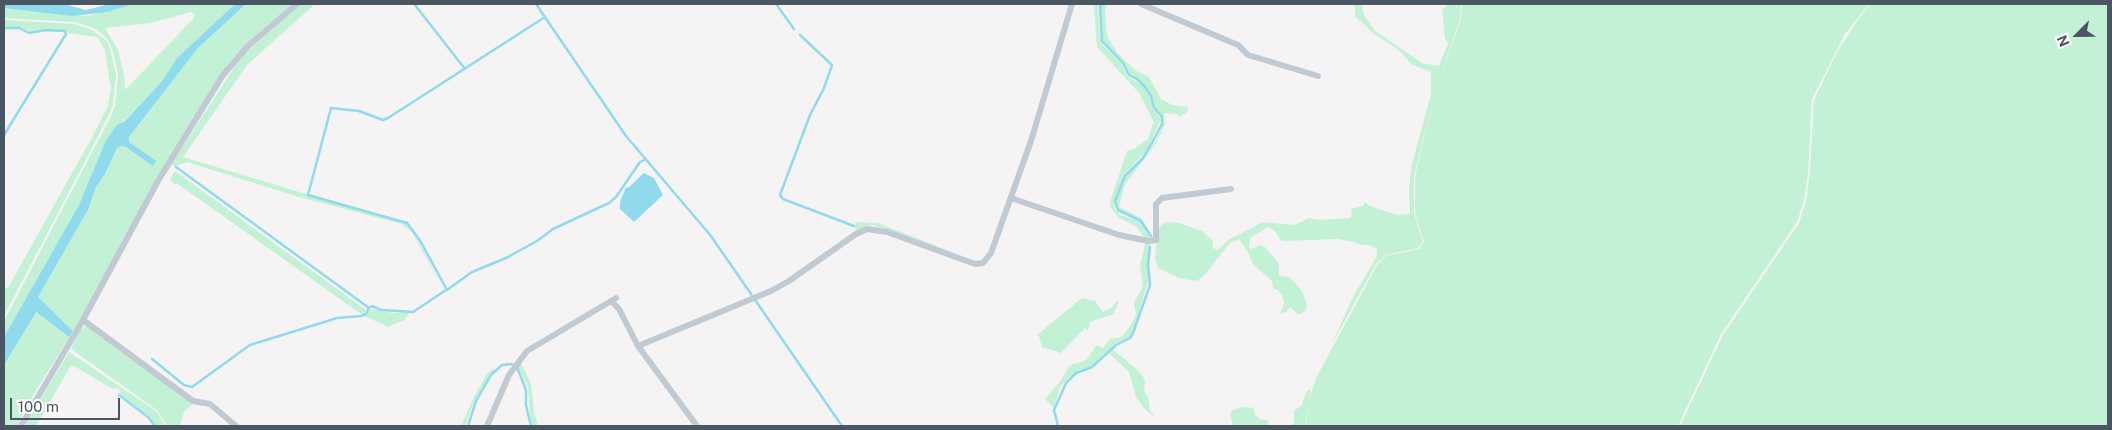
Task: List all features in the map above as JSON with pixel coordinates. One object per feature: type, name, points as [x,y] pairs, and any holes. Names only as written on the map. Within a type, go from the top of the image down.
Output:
[{"type":"street","points":[[21,426],[83,320],[158,181],[223,75],[248,46],[297,4]]},
{"type":"street","points":[[638,346],[771,291],[789,281],[856,234],[867,229],[887,232],[975,264],[983,263],[991,253],[1031,141],[1072,4]]},
{"type":"street","points":[[1141,4],[1238,45],[1248,55],[1318,76]]},
{"type":"street","points":[[1011,198],[1119,235],[1148,241],[1156,240],[1156,204],[1162,198],[1231,189]]},
{"type":"street","points":[[486,426],[509,375],[527,351],[613,299],[638,346],[696,426]]},
{"type":"street","points":[[83,320],[193,401],[210,404],[236,426]]},
{"type":"green space","points":[[133,4],[235,4],[177,58],[163,80],[106,140],[79,205],[4,337],[4,321],[110,118],[115,106],[118,75],[113,51],[108,40],[91,27],[74,22],[4,18],[4,8],[87,16]],"holes":[[[191,12],[194,14],[194,18],[125,90],[124,75],[118,50],[105,28],[151,23]]]},
{"type":"green space","points":[[246,4],[294,4],[246,45],[156,180],[81,319],[36,390],[17,426],[4,426],[4,365],[31,317],[36,312],[69,337],[73,331],[38,297],[88,210],[96,187],[105,174],[117,148],[126,147],[154,166],[129,142],[129,137],[198,48]]},
{"type":"green space","points":[[300,4],[315,4],[247,65],[183,157],[406,224],[412,232],[402,224],[299,197],[187,162],[176,166],[171,165],[241,57]]},
{"type":"green space","points":[[1094,4],[1098,4],[1100,38],[1103,45],[1121,63],[1128,77],[1142,85],[1149,95],[1153,109],[1161,119],[1149,147],[1124,175],[1114,203],[1115,210],[1121,215],[1141,222],[1150,236],[1149,240],[1145,239],[1137,227],[1118,217],[1111,208],[1110,202],[1127,151],[1134,149],[1148,139],[1154,122],[1139,93],[1097,47]]},
{"type":"green space","points":[[1101,4],[1107,4],[1105,12],[1107,36],[1118,54],[1135,70],[1149,77],[1161,99],[1172,105],[1187,107],[1188,111],[1180,117],[1177,114],[1164,113],[1165,124],[1156,144],[1125,184],[1119,207],[1141,218],[1146,225],[1138,218],[1120,211],[1116,200],[1125,178],[1144,158],[1156,141],[1164,118],[1155,109],[1153,98],[1143,83],[1130,75],[1123,62],[1105,45],[1102,34]]},
{"type":"green space","points":[[1355,4],[1361,4],[1364,15],[1375,31],[1422,63],[1439,66],[1448,43],[1445,38],[1442,10],[1447,4],[1461,4],[1460,19],[1435,93],[1414,176],[1414,213],[1423,242],[1418,248],[1386,255],[1376,264],[1332,344],[1352,299],[1377,256],[1377,249],[1370,245],[1360,245],[1337,239],[1284,241],[1280,240],[1276,232],[1268,227],[1250,238],[1249,248],[1252,249],[1260,245],[1265,247],[1279,264],[1279,275],[1290,278],[1302,291],[1307,304],[1306,310],[1299,315],[1290,307],[1286,312],[1280,313],[1284,304],[1282,295],[1273,288],[1272,281],[1253,264],[1248,252],[1239,239],[1230,243],[1203,277],[1196,281],[1179,278],[1158,268],[1155,260],[1158,227],[1166,222],[1179,223],[1202,231],[1213,241],[1213,248],[1218,250],[1228,240],[1263,222],[1295,225],[1309,218],[1318,220],[1350,218],[1352,215],[1351,209],[1363,206],[1365,202],[1370,206],[1397,215],[1410,214],[1409,189],[1412,164],[1431,94],[1431,72],[1411,64],[1400,51],[1374,34],[1355,16]]},
{"type":"green space","points":[[1462,4],[1869,4],[1845,34],[1812,99],[1808,173],[1804,200],[1797,222],[1721,334],[1678,426],[1306,426],[1309,401],[1316,378],[1377,265],[1386,256],[1419,249],[1424,242],[1415,213],[1415,176],[1435,93],[1461,19]]},
{"type":"green space","points":[[1871,4],[2108,4],[2108,426],[1680,426],[1723,335],[1799,223],[1806,201],[1810,173],[1814,100],[1837,52]]},
{"type":"green space","points":[[4,20],[74,24],[90,29],[107,41],[116,75],[113,105],[108,117],[4,316],[4,290],[9,286],[90,141],[108,106],[111,89],[105,50],[97,37],[68,33],[66,30],[46,29],[29,31],[19,27],[4,27]]},
{"type":"green space","points":[[175,171],[366,310],[364,313],[361,314],[178,184],[174,184],[170,179]]},
{"type":"green space","points":[[856,222],[878,223],[977,262],[873,225],[866,226],[858,231],[855,229]]},
{"type":"green space","points":[[412,233],[420,243],[444,290]]},
{"type":"green space","points":[[1145,243],[1150,244],[1149,279],[1134,328],[1129,337],[1115,344],[1089,368],[1079,370],[1068,378],[1060,387],[1054,408],[1045,399],[1060,382],[1069,366],[1086,360],[1097,345],[1103,348],[1110,339],[1122,337],[1132,323],[1136,314],[1134,303],[1143,286],[1140,266]]},
{"type":"green space","points":[[1082,298],[1095,301],[1103,312],[1112,307],[1118,300],[1118,304],[1113,314],[1090,322],[1088,331],[1085,328],[1061,353],[1042,347],[1037,335]]},
{"type":"green space","points":[[371,309],[393,313],[409,313],[404,320],[388,327],[365,316]]},
{"type":"green space","points":[[87,326],[194,403],[184,412],[180,426],[167,426],[157,410],[71,349],[80,330]]},
{"type":"green space","points":[[1112,349],[1140,372],[1145,380],[1144,392],[1148,397],[1150,410],[1155,418],[1143,407],[1136,397],[1129,372],[1109,353]]},
{"type":"green space","points":[[69,352],[156,411],[165,426],[156,426],[149,416],[120,394],[121,391],[117,388],[113,389],[74,366],[70,367],[36,426],[25,426]]},
{"type":"green space","points":[[520,361],[531,384],[534,413],[538,426],[532,426],[531,423],[528,387],[517,365]]},
{"type":"green space","points":[[493,368],[494,370],[473,404],[465,426],[461,426],[474,397],[487,374]]},
{"type":"green space","points":[[1311,389],[1305,426],[1287,426],[1294,424],[1294,411],[1302,405],[1306,392]]},
{"type":"green space","points":[[1243,407],[1254,408],[1255,415],[1260,419],[1269,421],[1268,426],[1233,426],[1230,414],[1233,410]]},
{"type":"water","points":[[4,4],[64,4],[86,10],[110,4],[133,4],[107,12],[73,16],[4,8]]},
{"type":"water","points":[[235,4],[246,4],[198,48],[129,137],[129,142],[156,161],[153,166],[126,147],[117,148],[105,174],[96,187],[88,210],[38,297],[73,331],[69,337],[36,312],[4,365],[4,337],[79,205],[106,140],[118,124],[124,122],[163,80],[177,58]]},
{"type":"water","points":[[644,173],[654,178],[663,195],[634,222],[620,209],[620,202],[626,187],[628,188]]},
{"type":"waterway","points":[[536,4],[626,136],[711,236],[842,426]]},
{"type":"waterway","points":[[776,4],[794,29]]},
{"type":"waterway","points":[[1100,4],[1102,41],[1123,63],[1129,75],[1137,79],[1145,87],[1151,96],[1154,108],[1162,117],[1162,124],[1152,143],[1143,158],[1125,176],[1115,201],[1118,210],[1141,221],[1151,236]]},
{"type":"waterway","points":[[415,5],[465,69]]},
{"type":"waterway","points":[[545,17],[388,118],[383,120],[359,111],[331,108],[308,195],[407,223],[421,242],[447,290],[472,272],[506,258],[537,241],[553,229],[609,203],[616,197],[640,162],[646,159]]},
{"type":"waterway","points":[[4,28],[19,28],[29,33],[46,30],[65,31],[66,34],[4,135]]},
{"type":"waterway","points":[[800,35],[832,65],[824,88],[810,115],[780,195],[783,199],[854,226]]},
{"type":"waterway","points":[[176,167],[369,308],[372,306],[381,310],[413,312],[446,290]]},
{"type":"waterway","points":[[1058,426],[1054,410],[1066,383],[1076,373],[1092,367],[1116,345],[1130,338],[1133,333],[1150,285],[1148,264],[1150,247]]},
{"type":"waterway","points":[[152,359],[184,385],[192,387],[250,345],[337,318],[361,316],[366,314],[369,308]]},
{"type":"waterway","points":[[468,426],[476,401],[491,375],[502,365],[512,364]]},
{"type":"waterway","points":[[517,367],[526,390],[526,405],[531,426]]},
{"type":"waterway","points":[[119,395],[148,417],[155,426]]}]
